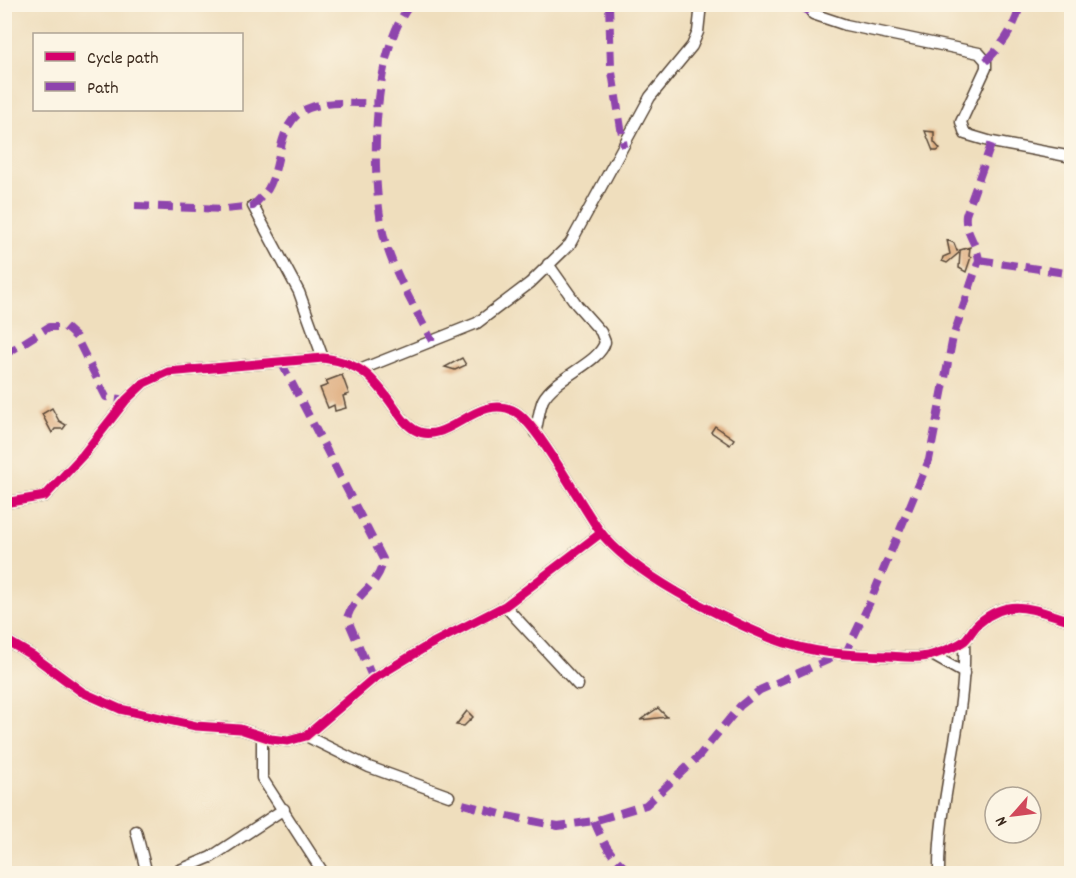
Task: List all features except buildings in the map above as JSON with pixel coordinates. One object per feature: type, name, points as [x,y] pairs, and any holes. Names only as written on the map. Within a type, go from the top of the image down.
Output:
[{"type":"street","points":[[362,369],[477,324],[502,306],[570,244],[650,97],[692,46],[698,32],[701,4]]},
{"type":"street","points":[[813,14],[846,25],[978,53],[986,61],[986,68],[961,122],[965,134],[992,142],[1071,157]]},
{"type":"street","points":[[253,206],[295,283],[323,358]]},
{"type":"street","points":[[536,433],[543,401],[557,382],[599,352],[605,342],[601,332],[577,305],[549,264]]},
{"type":"street","points":[[4,503],[45,496],[126,400],[144,383],[168,372],[323,358],[341,360],[362,369],[378,385],[408,426],[418,432],[430,433],[447,428],[484,408],[499,405],[518,413],[536,433],[601,533],[633,564],[671,589],[769,637],[798,648],[844,657],[932,655],[964,641],[978,624],[997,610],[1017,607],[1035,608],[1071,621]]},
{"type":"street","points":[[4,639],[33,656],[82,692],[120,709],[196,726],[240,729],[288,741],[306,736],[373,679],[429,645],[505,606],[601,533]]},
{"type":"street","points":[[505,606],[578,686]]},
{"type":"street","points":[[939,873],[944,808],[964,673],[964,641]]},
{"type":"street","points":[[932,655],[964,673]]},
{"type":"street","points":[[262,736],[262,778],[324,873]]},
{"type":"street","points":[[306,736],[369,766],[449,796]]},
{"type":"street","points":[[170,873],[211,857],[284,810]]},
{"type":"street","points":[[136,831],[147,873]]},
{"type":"marked path","points":[[411,4],[398,25],[388,52],[381,83],[377,116],[377,183],[388,251],[405,290],[432,341]]},
{"type":"marked path","points":[[609,4],[611,66],[624,147]]},
{"type":"marked path","points":[[797,4],[813,14]]},
{"type":"marked path","points":[[986,61],[1008,35],[1020,4]]},
{"type":"marked path","points":[[135,206],[226,209],[253,206],[268,189],[273,179],[285,132],[298,114],[309,108],[326,104],[380,103]]},
{"type":"marked path","points":[[844,657],[870,602],[929,460],[953,337],[979,260],[967,227],[966,215],[992,142]]},
{"type":"marked path","points":[[979,260],[1072,274]]},
{"type":"marked path","points":[[4,355],[49,327],[65,327],[76,337],[106,397],[126,400]]},
{"type":"marked path","points":[[281,362],[383,559],[378,576],[355,602],[347,618],[373,679]]},
{"type":"marked path","points":[[463,804],[558,826],[594,821],[646,805],[699,756],[740,706],[760,690],[837,656]]},
{"type":"marked path","points":[[594,821],[610,851],[634,874]]},
{"type":"cycle path","points":[[4,503],[45,496],[83,455],[126,400],[144,383],[168,372],[323,358],[336,360],[365,373],[379,387],[406,423],[415,430],[427,433],[439,432],[489,408],[502,407],[516,412],[536,432],[599,530],[613,546],[654,578],[678,593],[771,638],[829,653],[919,657],[930,656],[957,645],[966,639],[979,623],[1002,609],[1024,608],[1072,621]]},
{"type":"cycle path","points":[[4,639],[33,656],[82,692],[120,709],[196,726],[240,729],[271,739],[288,741],[306,736],[373,679],[429,645],[505,606],[601,533]]}]
